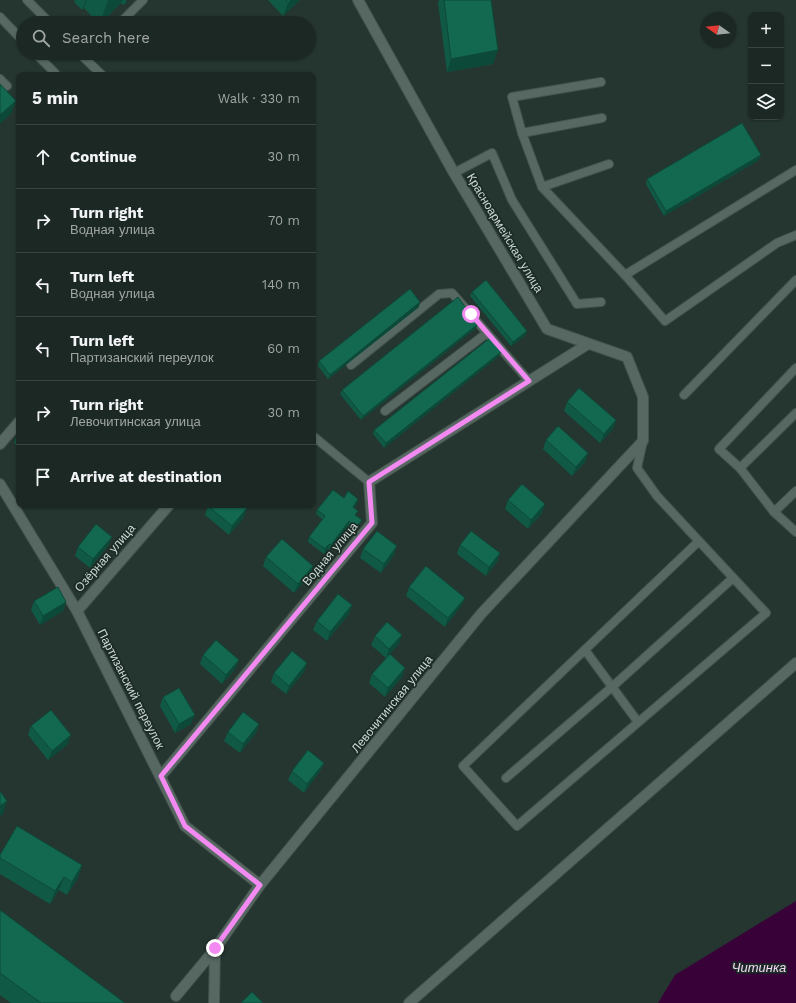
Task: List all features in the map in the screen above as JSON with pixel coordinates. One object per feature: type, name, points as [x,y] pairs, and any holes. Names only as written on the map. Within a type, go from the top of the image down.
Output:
[{"type":"street","name":"Красноармейская улица","points":[[358,0],[454,173],[547,329],[627,357],[642,397],[643,441]]},
{"type":"street","points":[[369,482],[588,344]]},
{"type":"street","points":[[0,444],[16,425]]},
{"type":"street","name":"Левочитинская улица","points":[[176,996],[215,948],[260,885],[481,614],[643,441]]},
{"type":"street","name":"Водная улица","points":[[161,776],[372,523],[369,482]]},
{"type":"street","name":"Партизанский переулок","points":[[0,484],[78,611],[185,826],[260,885]]},
{"type":"street","name":"Озёрная улица","points":[[78,611],[166,508]]},
{"type":"street","points":[[409,1003],[796,663]]},
{"type":"street","points":[[214,1003],[215,948]]},
{"type":"lane","points":[[27,0],[43,16]]},
{"type":"lane","points":[[127,16],[143,0]]},
{"type":"lane","points":[[0,17],[16,34]]},
{"type":"lane","points":[[42,60],[54,72]]},
{"type":"lane","points":[[86,60],[99,72]]},
{"type":"lane","points":[[0,79],[7,86]]},
{"type":"lane","points":[[600,82],[512,98],[522,133],[542,187],[665,321],[777,243],[796,235]]},
{"type":"lane","points":[[522,133],[602,118]]},
{"type":"lane","points":[[454,173],[492,153],[512,200],[577,304],[601,302]]},
{"type":"lane","points":[[542,187],[609,164]]},
{"type":"lane","points":[[625,276],[796,170]]},
{"type":"lane","points":[[684,395],[796,280]]},
{"type":"lane","points":[[351,365],[439,294],[452,293],[529,381]]},
{"type":"lane","points":[[385,411],[487,333]]},
{"type":"lane","points":[[796,368],[719,449],[740,468],[774,512],[796,532]]},
{"type":"lane","points":[[740,468],[796,412]]},
{"type":"lane","points":[[316,438],[369,482]]},
{"type":"lane","points":[[643,441],[637,468],[657,496],[699,541],[733,578],[766,613],[517,826],[463,766],[699,541]]},
{"type":"lane","points":[[774,512],[796,491]]},
{"type":"lane","points":[[506,778],[612,687],[733,578]]},
{"type":"lane","points":[[585,650],[638,722]]},
{"type":"water","name":"Читинка","points":[[796,901],[796,1003],[658,1003],[675,975]]},
{"type":"building","points":[[444,0],[491,0],[498,50],[451,59]]},
{"type":"building","points":[[0,84],[16,101],[0,115]]},
{"type":"building","points":[[742,123],[761,155],[666,211],[647,179]]},
{"type":"building","points":[[486,280],[527,331],[513,342],[472,292]]},
{"type":"building","points":[[410,289],[420,302],[330,375],[319,361]]},
{"type":"building","points":[[458,297],[478,324],[363,416],[342,390]]},
{"type":"building","points":[[490,338],[501,352],[386,443],[374,430]]},
{"type":"building","points":[[579,388],[616,420],[604,434],[567,402]]},
{"type":"building","points":[[558,426],[588,453],[576,467],[546,440]]},
{"type":"building","points":[[522,484],[545,504],[531,520],[508,500]]},
{"type":"building","points":[[333,490],[344,498],[348,491],[358,499],[353,507],[358,511],[355,515],[362,520],[356,527],[349,521],[331,545],[329,544],[325,549],[309,537],[325,516],[317,510]]},
{"type":"building","points":[[210,508],[247,508],[232,526]]},
{"type":"building","points":[[96,524],[112,537],[93,559],[78,547]]},
{"type":"building","points":[[377,531],[397,546],[384,564],[363,549]]},
{"type":"building","points":[[471,531],[500,553],[489,567],[460,545]]},
{"type":"building","points":[[282,539],[313,566],[298,584],[266,557]]},
{"type":"building","points":[[426,566],[465,598],[448,618],[409,587]]},
{"type":"building","points":[[58,587],[66,602],[43,616],[34,601]]},
{"type":"building","points":[[338,594],[352,605],[330,632],[317,621]]},
{"type":"building","points":[[387,622],[402,635],[389,649],[375,636]]},
{"type":"building","points":[[216,640],[239,660],[226,675],[203,655]]},
{"type":"building","points":[[292,651],[307,663],[289,686],[274,673]]},
{"type":"building","points":[[390,654],[405,668],[388,688],[372,674]]},
{"type":"building","points":[[179,688],[195,715],[179,724],[163,697]]},
{"type":"building","points":[[51,710],[71,735],[52,751],[31,726]]},
{"type":"building","points":[[243,712],[259,724],[243,744],[228,732]]},
{"type":"building","points":[[308,750],[324,763],[307,784],[292,771]]},
{"type":"building","points":[[0,791],[7,801],[0,806]]},
{"type":"building","points":[[17,826],[82,865],[72,882],[64,877],[55,891],[0,858],[0,855]]},
{"type":"building","points":[[0,910],[125,1003],[41,1003],[0,973]]},
{"type":"building","points":[[252,992],[263,1003],[241,1003]]},
{"type":"route","points":[[215,948],[260,885],[185,826],[161,776],[372,523],[369,482],[529,381],[471,314]]}]
